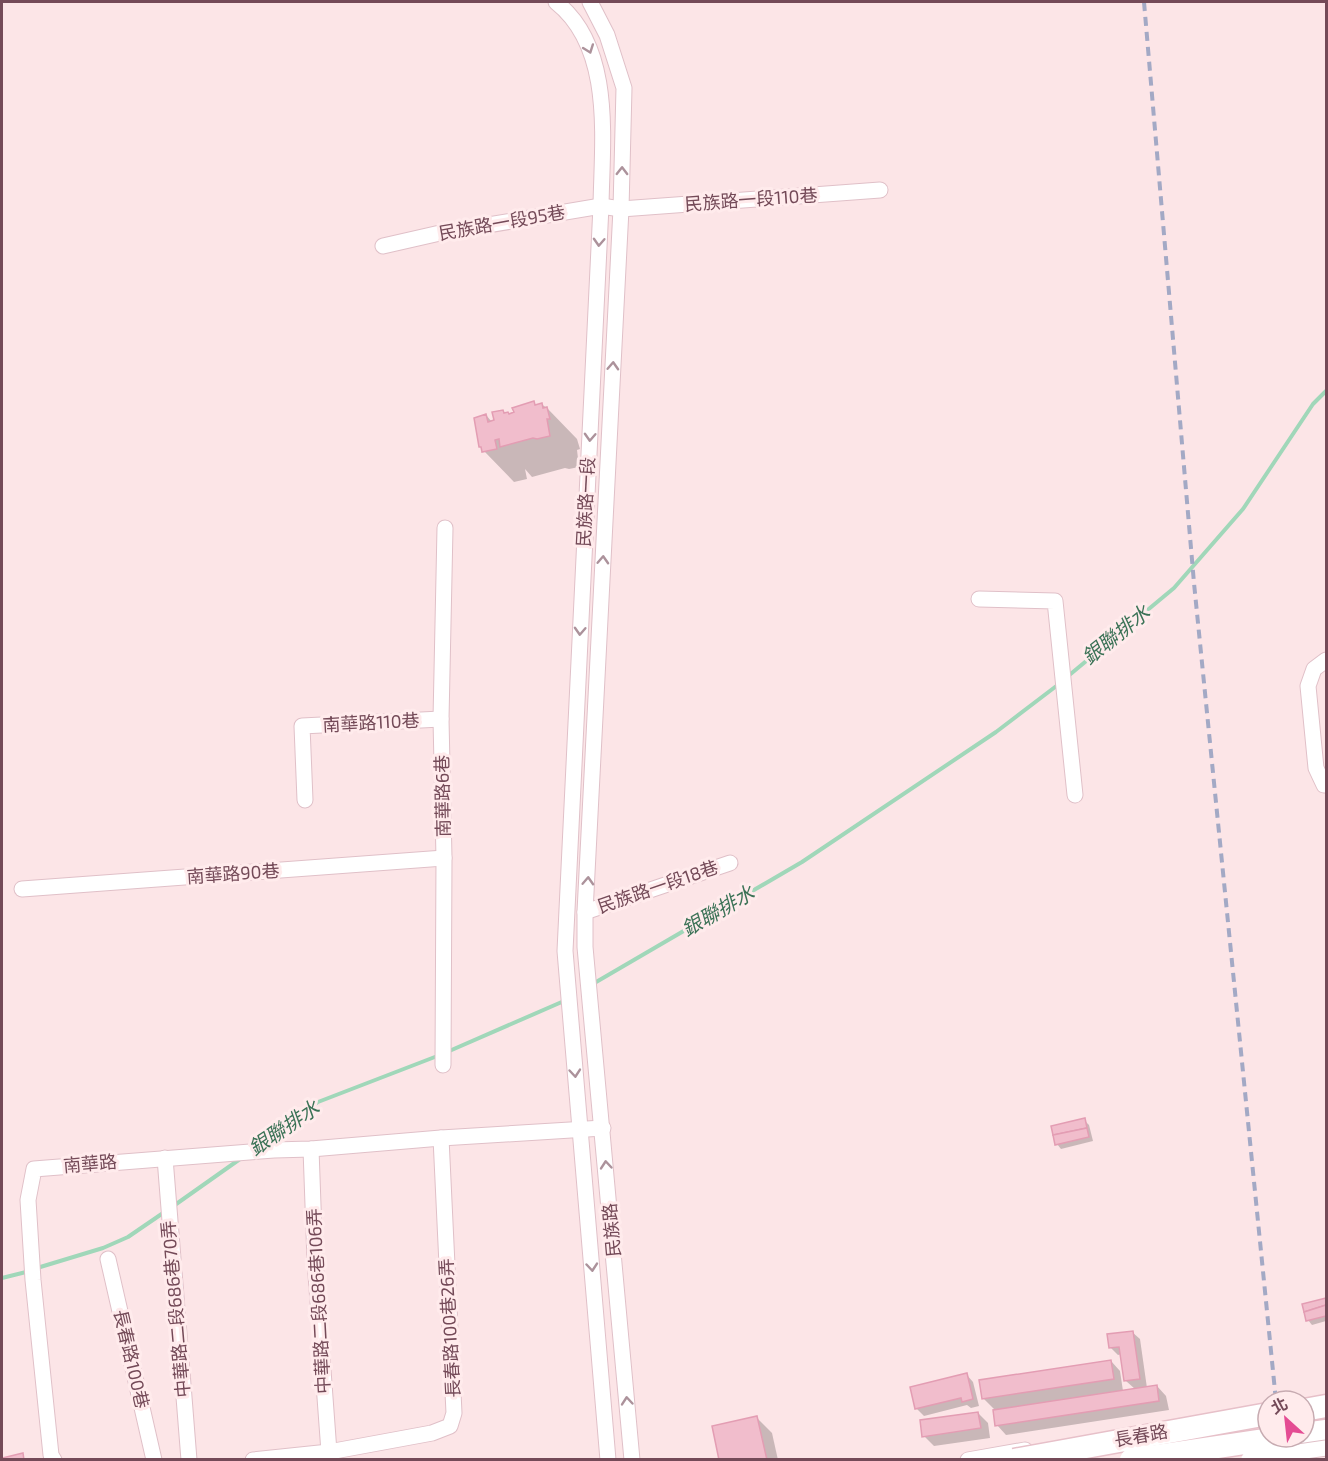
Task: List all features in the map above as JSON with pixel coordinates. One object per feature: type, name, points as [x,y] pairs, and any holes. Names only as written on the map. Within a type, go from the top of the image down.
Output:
[{"type":"street","name":"民族路一段","points":[[556,2],[579,28],[591,47],[603,111],[601,206],[565,951],[570,1005]]},
{"type":"street","name":"民族路一段","points":[[590,2],[607,35],[624,87],[621,210],[585,912],[585,947],[590,991]]},
{"type":"street","name":"民族路一段110巷","points":[[621,210],[880,190]]},
{"type":"street","name":"民族路一段95巷","points":[[383,246],[440,233],[601,206],[621,210]]},
{"type":"street","name":"南華路6巷","points":[[443,1057],[444,858],[441,719],[445,528]]},
{"type":"street","points":[[979,599],[1055,601],[1075,795]]},
{"type":"street","points":[[1320,664],[1308,686],[1316,768],[1326,785]]},
{"type":"street","name":"南華路110巷","points":[[305,800],[302,726],[441,719]]},
{"type":"street","points":[[573,783],[592,785]]},
{"type":"street","name":"南華路90巷","points":[[22,889],[444,858]]},
{"type":"street","name":"民族路一段18巷","points":[[585,912],[730,863]]},
{"type":"street","name":"民族路","points":[[590,991],[632,1460]]},
{"type":"street","name":"民族路","points":[[570,1005],[608,1460]]},
{"type":"street","name":"南華路","points":[[54,1460],[51,1455],[33,1273],[28,1200],[34,1169],[603,1128]]},
{"type":"street","name":"長春路100巷26弄","points":[[253,1460],[329,1452],[432,1433],[450,1426],[454,1413],[441,1138]]},
{"type":"street","name":"中華路二段686巷106弄","points":[[311,1149],[315,1261],[329,1452]]},
{"type":"street","name":"中華路二段686巷70弄","points":[[165,1158],[189,1460]]},
{"type":"street","name":"長春路100巷","points":[[108,1259],[154,1460]]},
{"type":"street","points":[[968,1460],[1256,1409]]},
{"type":"street","points":[[1228,1460],[1233,1413]]},
{"type":"street","name":"長春路","points":[[1014,1460],[1256,1416]]},
{"type":"street","name":"長春路","points":[[1131,1460],[1256,1441]]},
{"type":"street","points":[[1249,1459],[1326,1448]]},
{"type":"building","points":[[534,401],[535,405],[542,403],[543,408],[547,407],[550,436],[500,447],[499,439],[495,440],[497,449],[482,452],[474,418],[486,414],[488,422],[494,420],[492,412],[503,410],[504,413],[509,414],[514,412],[512,408]]},
{"type":"building","points":[[1085,1118],[1087,1128],[1053,1135],[1051,1126]]},
{"type":"building","points":[[1087,1128],[1089,1137],[1055,1145],[1053,1135]]},
{"type":"building","points":[[1326,1298],[1326,1305],[1304,1312],[1302,1304]]},
{"type":"building","points":[[1326,1305],[1326,1316],[1306,1321],[1304,1312]]},
{"type":"building","points":[[1133,1331],[1140,1379],[1124,1381],[1119,1347],[1109,1348],[1107,1334]]},
{"type":"building","points":[[1111,1360],[1114,1379],[982,1399],[979,1380]]},
{"type":"building","points":[[967,1373],[973,1399],[962,1402],[961,1398],[915,1409],[910,1387]]},
{"type":"building","points":[[1157,1385],[1159,1401],[995,1426],[993,1410]]},
{"type":"building","points":[[978,1412],[981,1428],[922,1437],[920,1420]]},
{"type":"building","points":[[757,1416],[767,1460],[719,1460],[712,1426]]},
{"type":"building","points":[[23,1453],[24,1460],[2,1460],[2,1458]]},
{"type":"waterway","name":"銀聯排水","points":[[1067,677],[1174,588],[1243,509],[1313,404],[1326,391]]},
{"type":"waterway","name":"銀聯排水","points":[[591,985],[802,862],[996,732],[1059,684]]},
{"type":"waterway","name":"銀聯排水","points":[[447,1052],[564,1001]]},
{"type":"waterway","name":"銀聯排水","points":[[258,1146],[318,1102],[440,1055]]},
{"type":"waterway","name":"銀聯排水","points":[[172,1207],[240,1159]]},
{"type":"waterway","name":"銀聯排水","points":[[37,1268],[103,1248],[128,1237],[166,1211]]},
{"type":"waterway","name":"銀聯排水","points":[[2,1278],[30,1271]]},
{"type":"railway","points":[[1144,2],[1194,583],[1275,1389]]},
{"type":"railway","points":[[1281,1449],[1282,1460]]}]
